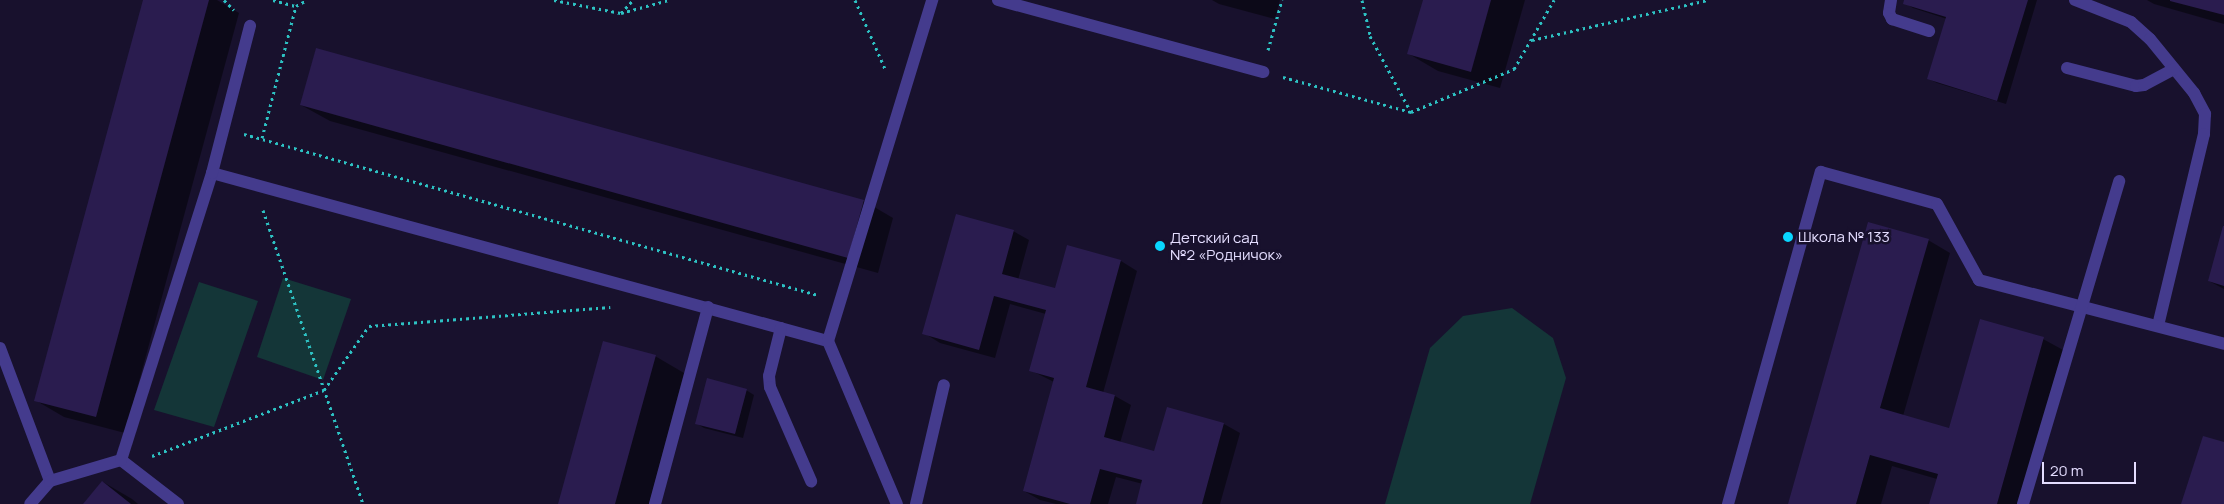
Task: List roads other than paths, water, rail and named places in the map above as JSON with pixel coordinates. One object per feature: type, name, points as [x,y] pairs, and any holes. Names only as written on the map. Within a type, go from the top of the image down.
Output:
[{"type":"lane","points":[[897,504],[828,342],[932,0]]},
{"type":"lane","points":[[998,0],[1263,72]]},
{"type":"lane","points":[[1891,0],[1889,13],[1892,19],[1929,31]]},
{"type":"lane","points":[[2075,0],[2131,22],[2150,39],[2194,92],[2205,114],[2204,134],[2158,325]]},
{"type":"lane","points":[[124,463],[212,173],[250,26]]},
{"type":"lane","points":[[2067,68],[2136,86],[2144,85],[2174,69]]},
{"type":"lane","points":[[1728,504],[1821,172],[1936,204],[1979,280],[2081,308],[2158,325],[2224,344]]},
{"type":"lane","points":[[212,173],[708,307],[828,342]]},
{"type":"lane","points":[[2023,504],[2119,181]]},
{"type":"lane","points":[[655,504],[708,307]]},
{"type":"lane","points":[[781,328],[769,376],[770,387],[811,481]]},
{"type":"lane","points":[[0,348],[50,481]]},
{"type":"lane","points":[[916,504],[944,385]]},
{"type":"lane","points":[[30,504],[50,481],[124,463]]},
{"type":"lane","points":[[124,463],[178,504]]},
{"type":"place","name":"Школа № 133","points":[[1788,237]]},
{"type":"place","name":"Детский сад №2 «Родничок»","points":[[1160,246]]}]
